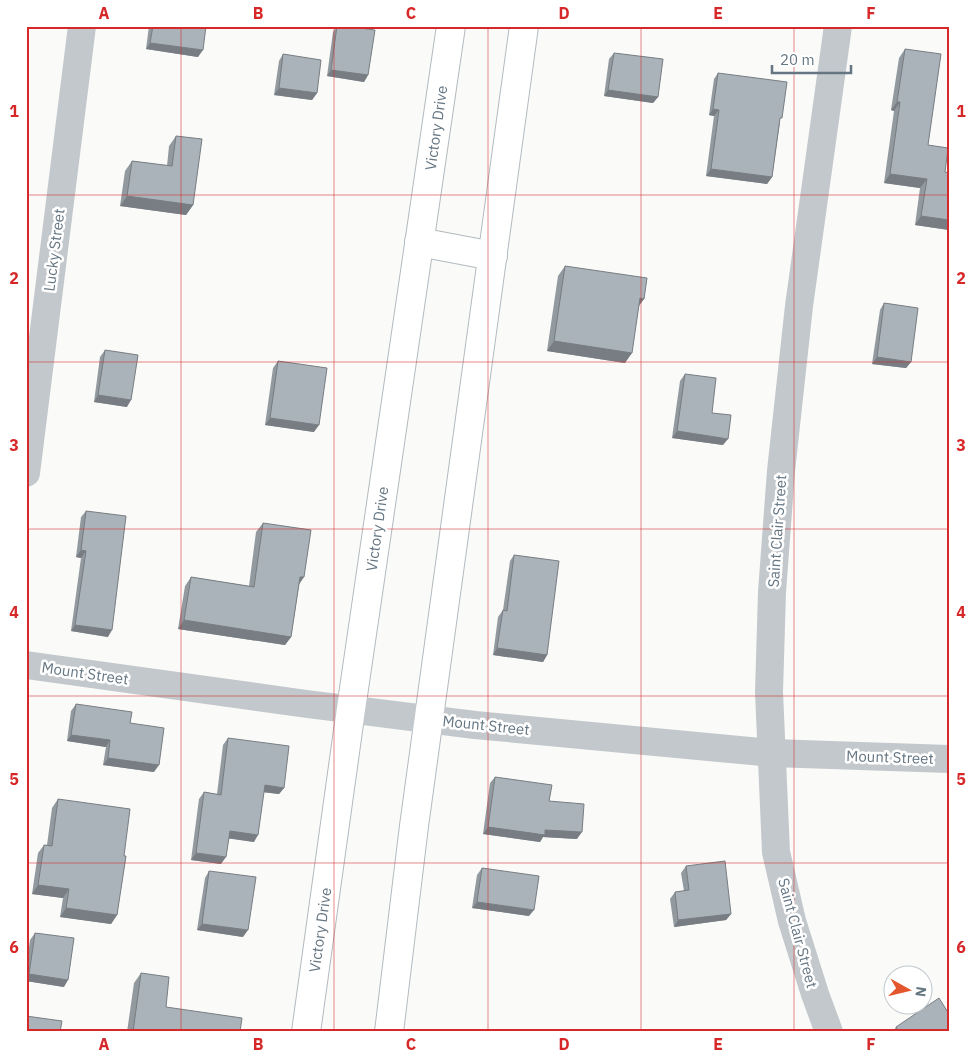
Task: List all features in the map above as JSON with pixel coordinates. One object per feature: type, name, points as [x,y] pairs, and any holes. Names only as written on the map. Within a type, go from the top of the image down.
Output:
[{"type":"main road","name":"Victory Drive","points":[[306,1032],[350,709],[451,26]]},
{"type":"main road","points":[[389,1032],[414,826],[524,26]]},
{"type":"main road","points":[[419,242],[493,256]]},
{"type":"street","name":"Lucky Street","points":[[26,473],[82,26]]},
{"type":"street","name":"Saint Clair Street","points":[[829,1032],[792,921],[776,852],[769,692],[772,592],[781,471],[799,306],[838,26]]},
{"type":"street","name":"Mount Street","points":[[26,665],[430,719],[772,753],[949,759]]},
{"type":"building","points":[[153,26],[206,26],[203,50],[150,43]]},
{"type":"building","points":[[337,26],[375,30],[368,75],[331,70]]},
{"type":"building","points":[[905,49],[941,54],[928,145],[948,148],[945,172],[949,173],[949,220],[921,216],[927,179],[890,174],[900,102],[897,102]]},
{"type":"building","points":[[614,53],[663,59],[658,97],[608,90]]},
{"type":"building","points":[[283,54],[321,60],[317,93],[279,88]]},
{"type":"building","points":[[718,73],[787,82],[772,177],[711,169],[719,110],[713,109]]},
{"type":"building","points":[[176,136],[202,139],[193,205],[127,196],[132,161],[172,166]]},
{"type":"building","points":[[565,266],[647,278],[644,299],[640,298],[632,353],[554,341]]},
{"type":"building","points":[[884,303],[918,308],[911,362],[877,357]]},
{"type":"building","points":[[105,350],[138,355],[131,400],[98,395]]},
{"type":"building","points":[[278,361],[327,368],[319,425],[270,418]]},
{"type":"building","points":[[685,374],[716,378],[712,413],[731,415],[728,439],[677,431]]},
{"type":"building","points":[[86,511],[126,516],[112,630],[75,625],[86,551],[81,550]]},
{"type":"building","points":[[263,523],[311,530],[304,577],[300,577],[291,637],[184,620],[191,577],[254,587]]},
{"type":"building","points":[[514,555],[559,561],[547,655],[497,648],[503,610],[507,611]]},
{"type":"building","points":[[76,704],[132,712],[130,723],[164,728],[159,765],[108,758],[110,740],[71,735]]},
{"type":"building","points":[[228,738],[289,746],[284,788],[265,785],[258,835],[230,831],[226,857],[196,853],[204,792],[221,795]]},
{"type":"building","points":[[495,777],[552,785],[549,801],[584,804],[582,832],[545,830],[545,835],[488,827]]},
{"type":"building","points":[[58,799],[130,809],[124,856],[126,856],[117,915],[66,908],[69,889],[38,885],[44,845],[52,846]]},
{"type":"building","points":[[725,861],[731,914],[678,920],[675,892],[689,890],[686,866]]},
{"type":"building","points":[[482,868],[539,876],[534,910],[477,902]]},
{"type":"building","points":[[209,871],[256,877],[248,930],[202,924]]},
{"type":"building","points":[[35,933],[74,938],[68,980],[29,974]]},
{"type":"building","points":[[141,973],[169,977],[166,1007],[242,1018],[240,1032],[133,1032]]},
{"type":"building","points":[[939,998],[949,1014],[949,1032],[899,1032],[896,1027],[912,1016],[932,1016],[932,1003]]},
{"type":"building","points":[[26,1016],[62,1021],[60,1032],[26,1032]]}]
